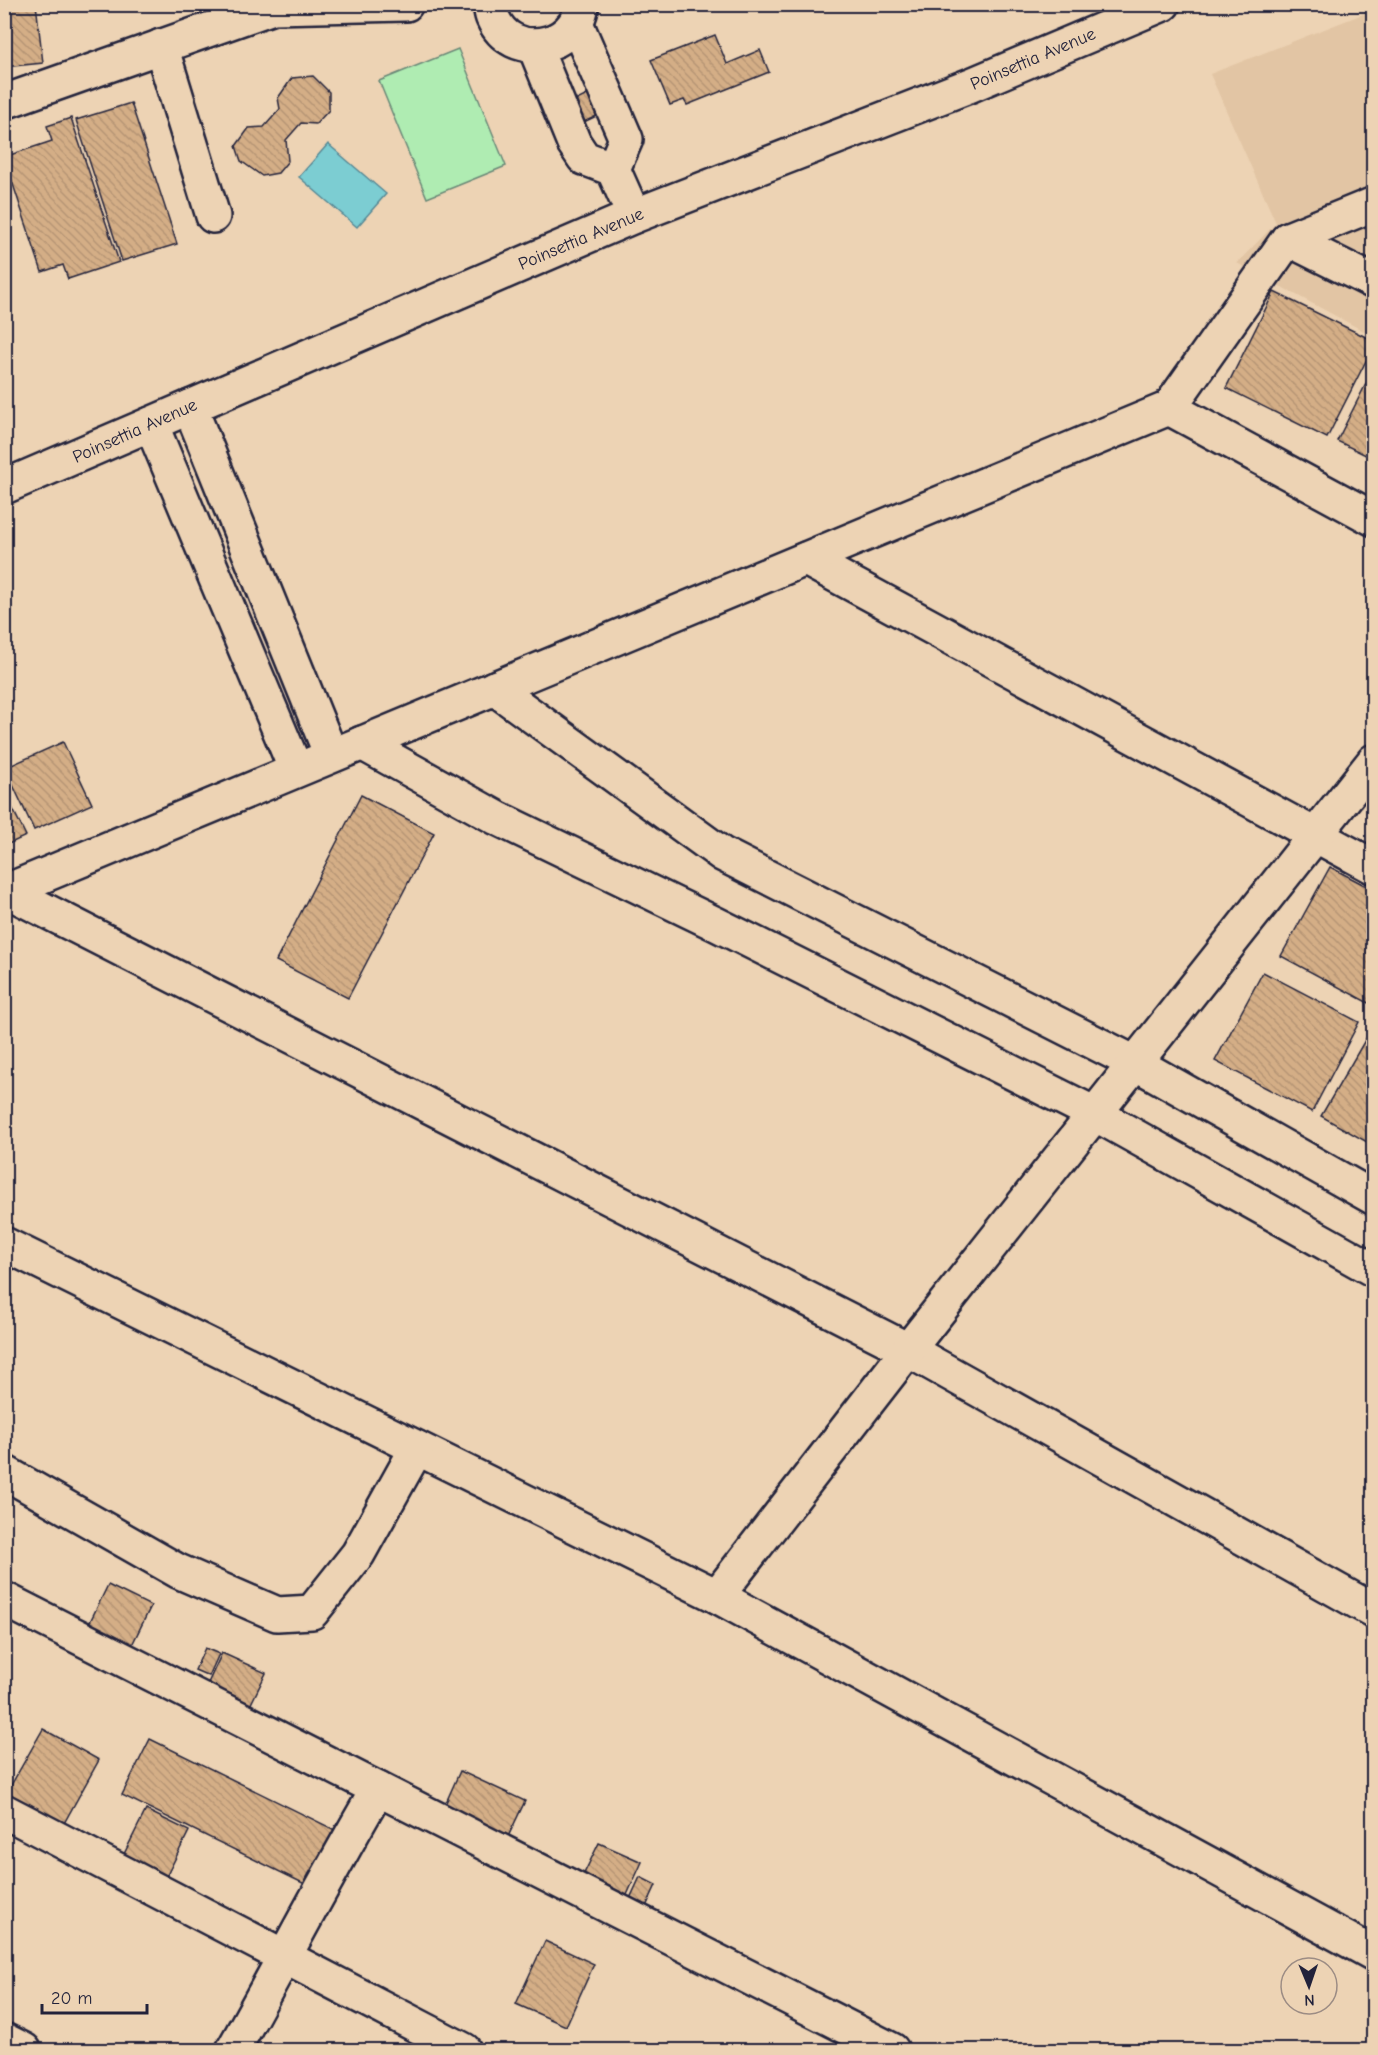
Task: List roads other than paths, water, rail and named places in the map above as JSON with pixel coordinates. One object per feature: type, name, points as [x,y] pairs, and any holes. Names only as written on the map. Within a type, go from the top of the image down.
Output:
[{"type":"street","points":[[4,102],[273,7],[406,4]]},
{"type":"street","points":[[490,4],[494,19],[503,33],[517,42],[534,45],[550,44],[565,36],[579,14]]},
{"type":"street","name":"Poinsettia Avenue","points":[[4,488],[634,216],[971,85],[1164,4]]},
{"type":"street","points":[[579,14],[626,139],[612,169]]},
{"type":"street","points":[[534,45],[574,143],[584,158],[612,169],[634,216]]},
{"type":"street","points":[[161,46],[213,216]]},
{"type":"street","points":[[6,891],[1169,408],[1288,239],[1374,204]]},
{"type":"street","points":[[1288,239],[1374,282]]},
{"type":"street","points":[[189,407],[331,755]]},
{"type":"street","points":[[1169,408],[1374,519]]},
{"type":"street","points":[[151,424],[296,770]]},
{"type":"street","points":[[214,573],[251,558]]},
{"type":"street","points":[[806,559],[1374,867]]},
{"type":"street","points":[[494,688],[722,854],[1135,1063],[1374,1198]]},
{"type":"street","points":[[362,743],[497,818],[716,924],[1095,1114],[1374,1270]]},
{"type":"street","points":[[717,1596],[908,1350],[1374,761]]},
{"type":"street","points":[[6,891],[908,1350],[1374,1611]]},
{"type":"street","points":[[4,1244],[717,1596],[1374,1954]]},
{"type":"street","points":[[4,1472],[178,1571],[277,1614],[312,1612],[358,1554],[417,1448]]},
{"type":"street","points":[[4,1599],[892,2050]]},
{"type":"street","points":[[233,2050],[285,1958],[337,1857],[378,1789]]},
{"type":"street","points":[[4,1811],[464,2050]]},
{"type":"street","points":[[4,2040],[24,2050]]},
{"type":"water","points":[[328,144],[386,194],[357,227],[299,177]]}]
